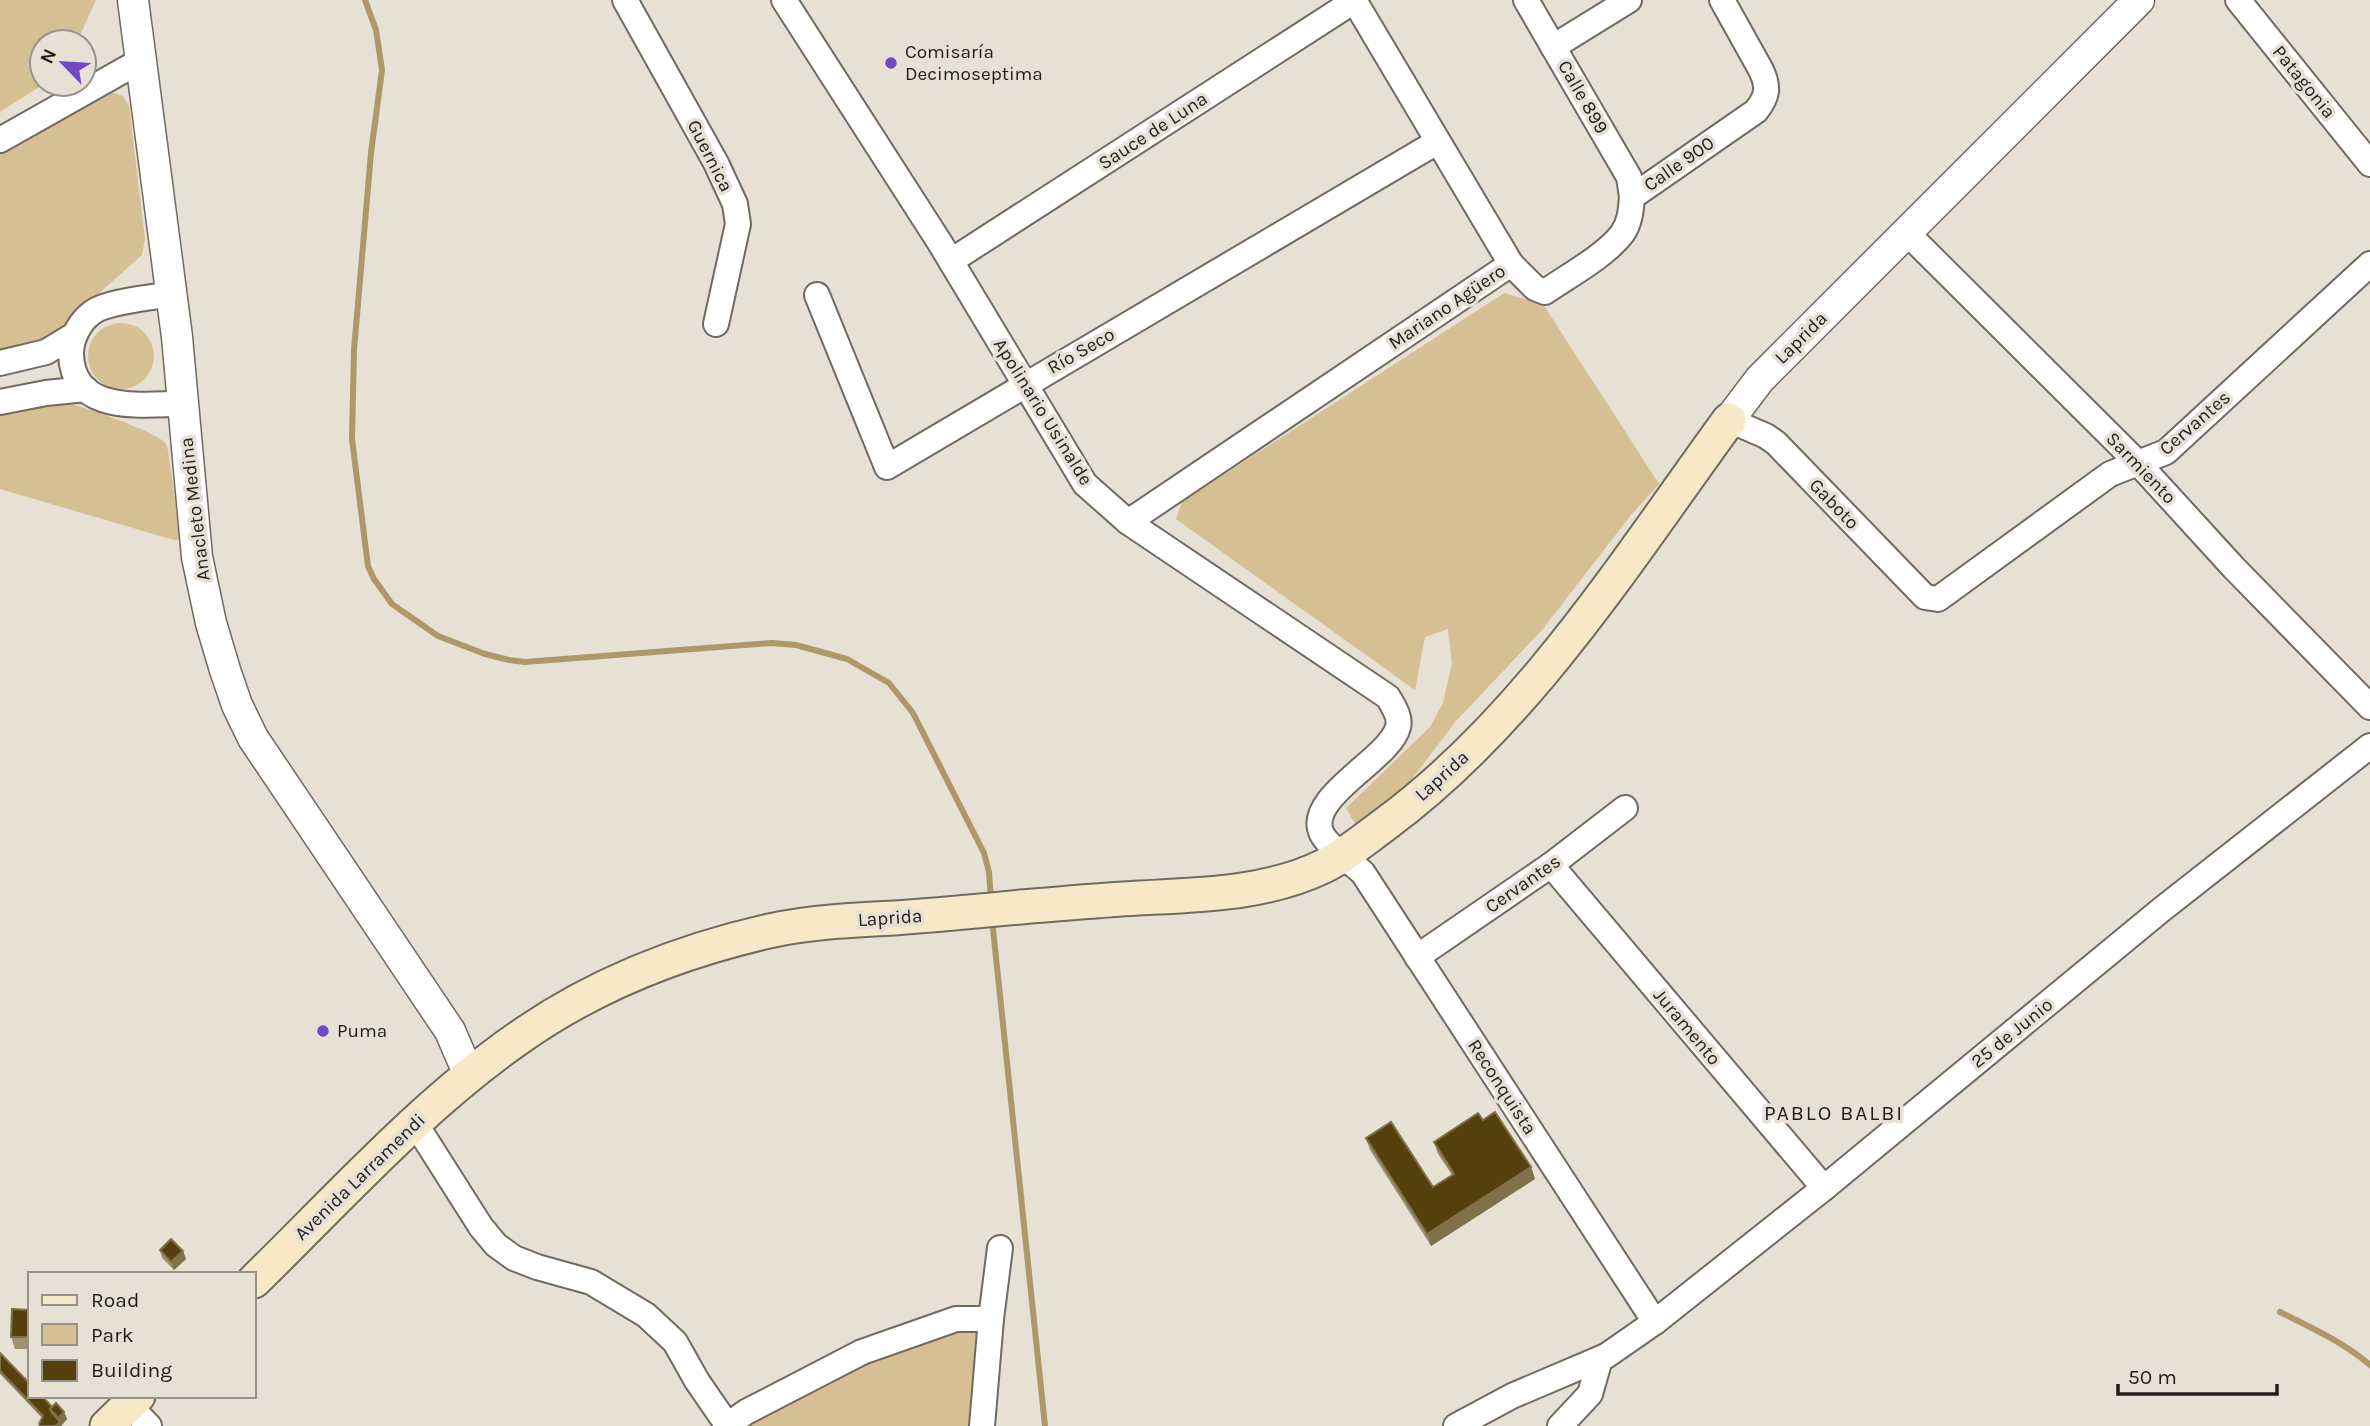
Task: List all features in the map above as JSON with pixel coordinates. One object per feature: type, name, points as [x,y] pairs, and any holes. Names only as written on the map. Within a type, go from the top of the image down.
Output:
[{"type":"main road","name":"Laprida","points":[[469,1075],[522,1036],[583,999],[631,976],[713,946],[773,930],[1094,901],[1214,894],[1253,889],[1321,868],[1344,855],[1401,812],[1480,741],[1534,681],[1581,622],[1729,419]]},
{"type":"main road","name":"Avenida Larramendi","points":[[256,1279],[415,1123],[469,1075]]},
{"type":"street","name":"Anacleto Medina","points":[[133,0],[171,294],[197,556],[211,624],[237,705],[253,738],[450,1031],[469,1075]]},
{"type":"street","name":"Guernica","points":[[625,0],[716,163],[735,204],[738,224],[716,324]]},
{"type":"street","name":"Apolinario Usinalde","points":[[784,0],[951,261],[1085,484],[1128,522],[1388,697],[1396,710],[1399,726],[1389,745],[1335,793],[1321,814],[1319,830],[1325,840],[1344,855]]},
{"type":"street","name":"Calle 899","points":[[1526,0],[1629,177],[1632,197]]},
{"type":"street","points":[[1553,47],[1629,0]]},
{"type":"street","name":"Calle 900","points":[[1511,264],[1535,288],[1545,292],[1607,248],[1622,233],[1631,215],[1632,197],[1756,111],[1767,97],[1767,82],[1722,0]]},
{"type":"street","name":"Laprida","points":[[1729,419],[1760,379],[2139,0]]},
{"type":"street","name":"Patagonia","points":[[2238,0],[2370,164]]},
{"type":"street","name":"Sauce de Luna","points":[[951,261],[1354,1]]},
{"type":"street","name":"Mariano Agüero","points":[[1128,522],[1511,264],[1354,1]]},
{"type":"street","points":[[0,140],[140,61]]},
{"type":"street","name":"Río Seco","points":[[817,295],[887,467],[1437,142]]},
{"type":"street","name":"Sarmiento","points":[[1907,233],[2139,464],[2234,568],[2370,707]]},
{"type":"street","name":"Cervantes","points":[[1931,600],[1944,595],[2110,474],[2166,452],[2370,264]]},
{"type":"street","points":[[171,294],[108,305],[94,312],[82,322],[74,335],[72,364],[77,378],[86,390],[110,403],[183,404]]},
{"type":"street","points":[[0,363],[46,352],[74,335]]},
{"type":"street","points":[[0,402],[46,393],[86,390]]},
{"type":"street","name":"Gaboto","points":[[1729,419],[1776,443],[1925,597],[1931,600]]},
{"type":"street","name":"25 de Junio","points":[[1456,1426],[1512,1396],[1600,1359],[1655,1322],[1824,1188],[2161,910],[2370,746]]},
{"type":"street","name":"Cervantes","points":[[1417,957],[1551,866],[1626,807]]},
{"type":"street","name":"Reconquista","points":[[1344,855],[1363,873],[1655,1322]]},
{"type":"street","name":"Juramento","points":[[1551,866],[1824,1188]]},
{"type":"street","points":[[415,1123],[481,1227],[496,1245],[514,1258],[607,1289],[646,1315],[675,1342],[727,1426],[746,1412],[862,1352],[956,1319],[991,1319]]},
{"type":"street","points":[[982,1426],[1000,1248]]},
{"type":"street","points":[[1559,1426],[1590,1394],[1600,1359]]},
{"type":"green space","points":[[0,0],[96,0],[83,28],[28,28],[28,94],[0,112]]},
{"type":"green space","points":[[104,93],[123,96],[129,106],[145,239],[142,255],[53,334],[0,350],[0,151]]},
{"type":"green space","points":[[1504,293],[1543,304],[1659,484],[1631,515],[1542,630],[1456,721],[1412,779],[1357,827],[1346,808],[1430,727],[1443,703],[1452,663],[1448,629],[1425,637],[1415,690],[1176,519],[1182,502]]},
{"type":"green space","points":[[121,323],[134,326],[144,333],[151,343],[154,356],[151,369],[144,379],[134,386],[121,389],[108,386],[98,379],[91,369],[88,356],[91,343],[98,333],[108,326]]},
{"type":"green space","points":[[64,402],[131,425],[163,441],[168,451],[181,539],[174,540],[0,489],[0,414]]},
{"type":"green space","points":[[979,1326],[976,1426],[741,1426],[876,1356]]},
{"type":"building","points":[[1495,1112],[1531,1167],[1427,1234],[1366,1138],[1391,1122],[1433,1187],[1454,1174],[1434,1142],[1478,1113],[1483,1120]]},
{"type":"building","points":[[171,1239],[183,1251],[171,1262],[160,1250]]},
{"type":"building","points":[[12,1309],[28,1310],[28,1337],[11,1337]]},
{"type":"building","points":[[0,1353],[28,1382],[28,1398],[44,1398],[60,1422],[55,1426],[40,1426],[43,1416],[0,1371]]},
{"type":"building","points":[[56,1403],[64,1412],[58,1418],[50,1409]]},
{"type":"waterway","points":[[365,0],[376,30],[382,70],[371,153],[354,350],[352,439],[368,566],[374,579],[392,604],[438,636],[509,660],[525,662],[772,643],[796,645],[847,659],[889,683],[913,713],[984,853],[989,872],[991,901]]},
{"type":"waterway","points":[[992,919],[1045,1426]]},
{"type":"waterway","points":[[2280,1312],[2338,1342],[2370,1365]]},
{"type":"place","name":"Comisaría Decimoseptima","points":[[891,63]]},
{"type":"place","name":"Puma","points":[[323,1031]]},
{"type":"district","name":"PABLO BALBI","points":[[1834,1113]]}]
